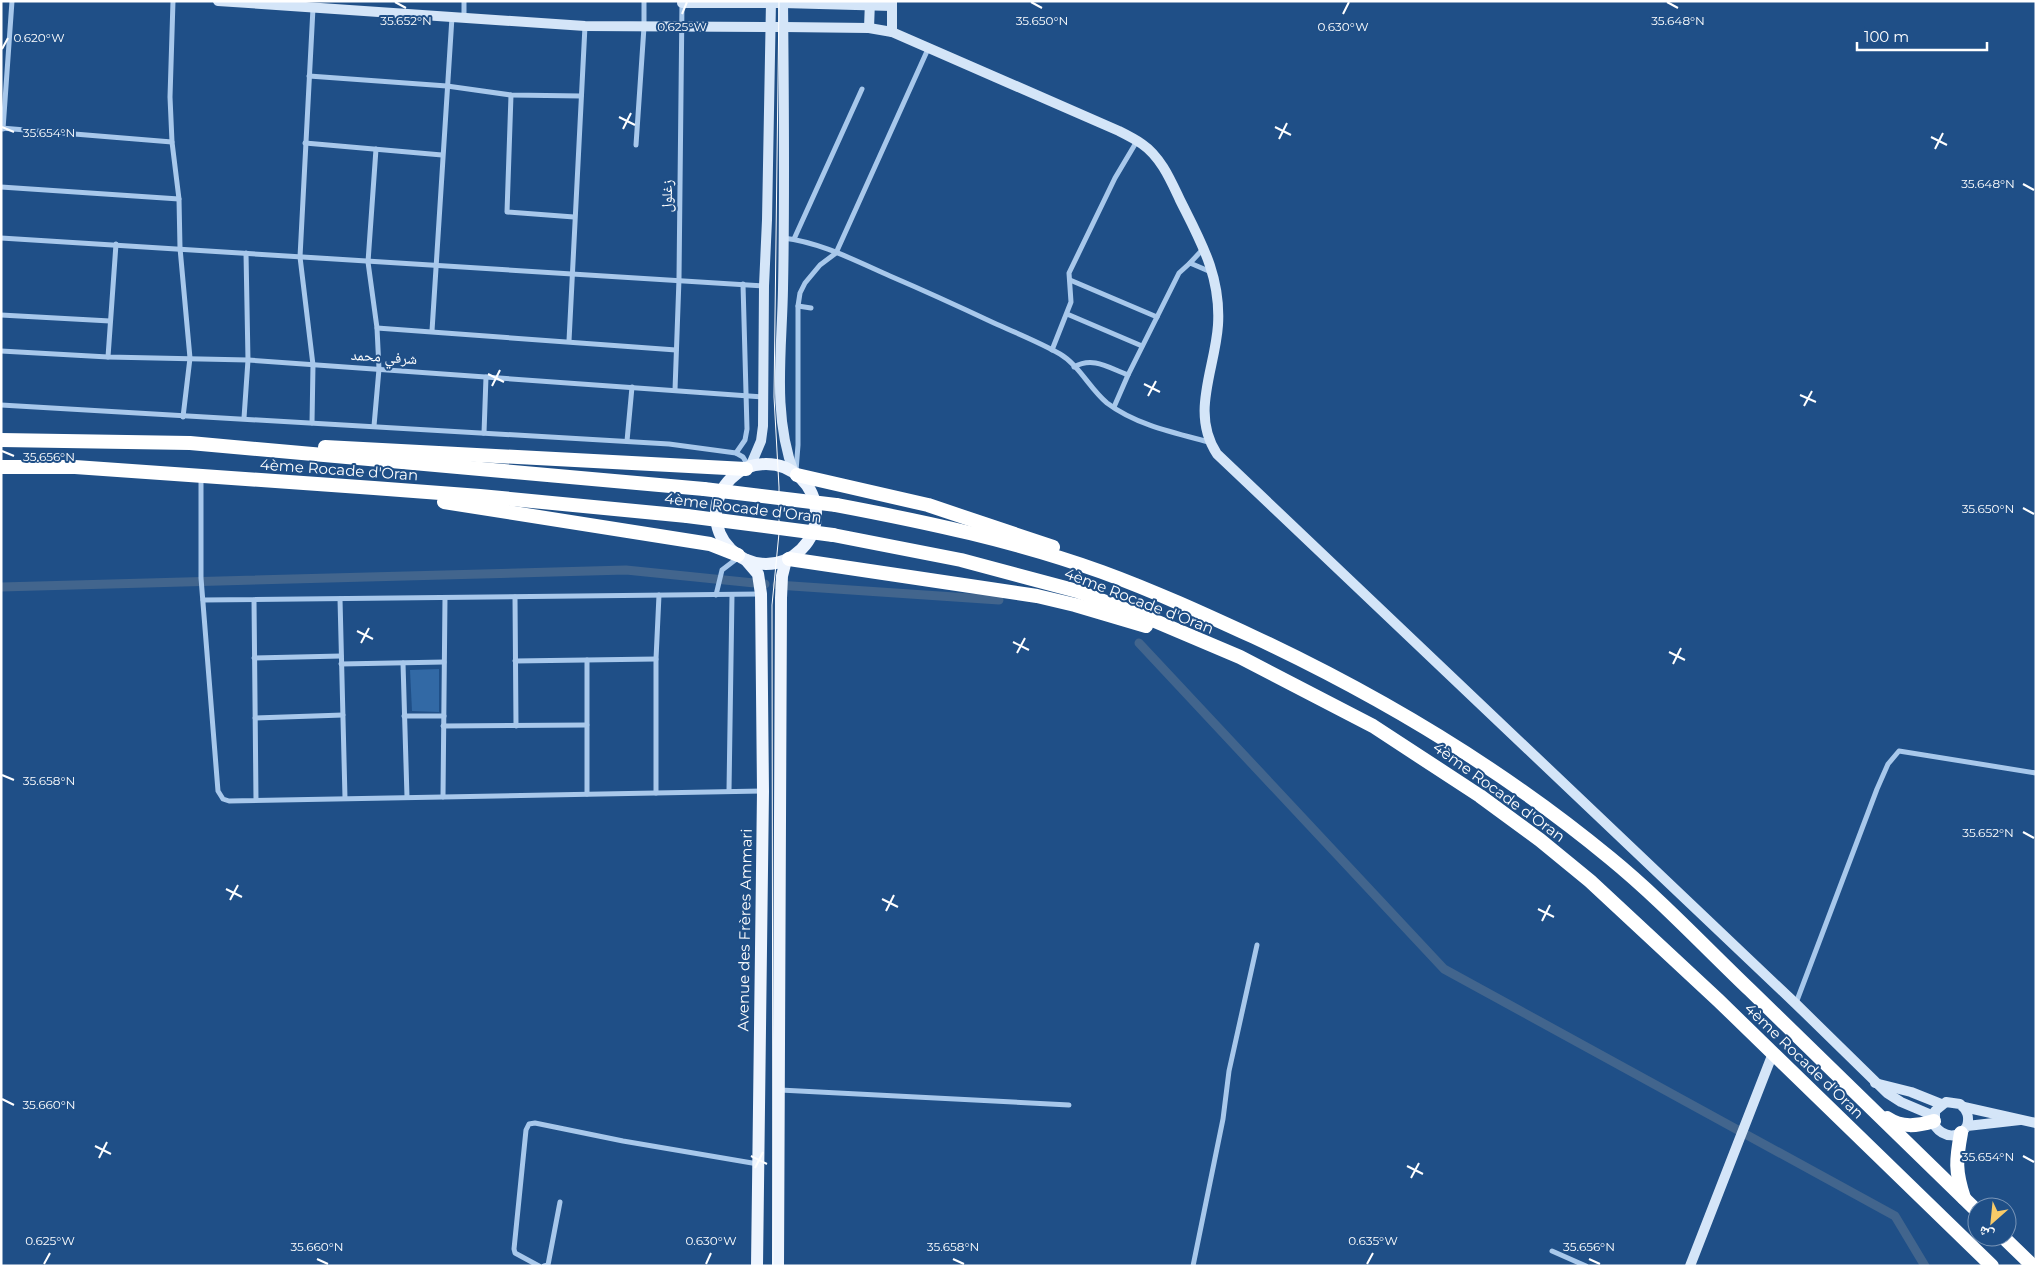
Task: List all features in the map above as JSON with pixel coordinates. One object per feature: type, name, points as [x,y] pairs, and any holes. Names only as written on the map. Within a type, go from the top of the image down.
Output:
[{"type":"highway","name":"4ème Rocade d'Oran","points":[[1,440],[190,443],[704,489],[836,505],[946,527],[1033,550],[1101,572],[1191,608],[1291,655],[1387,704],[1446,739],[1545,808],[1614,861],[1657,901],[1967,1202]]},
{"type":"highway","points":[[190,443],[397,450],[748,468]]},
{"type":"highway","name":"4ème Rocade d'Oran","points":[[1,467],[75,467],[480,496],[687,516],[833,535],[961,560],[1077,591],[1148,618],[1240,657],[1373,726],[1495,807],[1540,840],[1597,887],[1641,927],[1992,1266]]},
{"type":"highway","points":[[796,474],[928,505],[990,525],[1070,553],[1191,608]]},
{"type":"highway","points":[[374,488],[400,495],[710,544],[741,557]]},
{"type":"highway","points":[[787,560],[1005,591],[1076,605],[1240,657]]},
{"type":"highway","points":[[1869,1106],[1894,1123],[1903,1125],[1912,1126],[1934,1119]]},
{"type":"highway","points":[[1964,1129],[1956,1161],[1964,1199]]},
{"type":"highway","points":[[2013,1247],[2033,1266]]},
{"type":"main road","points":[[218,1],[323,5],[464,18],[585,26],[869,28],[892,32],[1110,127],[1143,144],[1159,162],[1205,247],[1212,272],[1218,306],[1218,327],[1203,410],[1209,442],[1217,454],[1796,1004],[1874,1082],[1901,1102],[1934,1119],[1938,1130],[1946,1135],[1964,1129],[2020,1120]]},
{"type":"main road","points":[[682,2],[892,3],[892,32]]},
{"type":"main road","points":[[748,468],[762,435],[764,397],[764,286],[771,2]]},
{"type":"main road","points":[[783,2],[781,414],[785,444],[796,474],[807,486],[813,498],[816,512],[815,526],[805,545],[787,560],[770,564],[741,557],[722,538],[716,515],[718,504],[728,483],[748,468],[773,465],[796,474]]},
{"type":"main road","points":[[869,28],[870,3]]},
{"type":"main road","name":"Avenue des Frères Ammari","points":[[741,557],[755,568],[760,579],[761,594],[763,791],[757,1266]]},
{"type":"main road","points":[[778,1266],[781,598],[782,576],[787,560]]},
{"type":"main road","points":[[1690,1266],[1773,1053]]},
{"type":"main road","points":[[1874,1082],[1911,1092],[1941,1104],[1956,1102],[1964,1107],[2036,1123]]},
{"type":"main road","points":[[1934,1119],[1941,1104]]},
{"type":"main road","points":[[1964,1107],[1968,1116],[1964,1129]]},
{"type":"street","points":[[12,1],[2,128],[172,142]]},
{"type":"street","points":[[172,1],[170,97],[172,142],[179,199],[180,248],[190,358],[183,417]]},
{"type":"street","points":[[464,1],[464,18]]},
{"type":"street","points":[[636,145],[644,1]]},
{"type":"street","name":"زغلول","points":[[675,390],[679,280],[682,2]]},
{"type":"street","points":[[312,423],[313,365],[300,257],[309,76],[323,5]]},
{"type":"street","points":[[432,331],[452,17]]},
{"type":"street","points":[[569,341],[585,26]]},
{"type":"street","points":[[796,474],[798,445],[798,306],[800,294],[808,278],[820,265],[836,253],[928,49]]},
{"type":"street","points":[[309,76],[447,86],[511,95],[581,96]]},
{"type":"street","points":[[794,239],[862,89]]},
{"type":"street","points":[[511,95],[507,212],[574,217]]},
{"type":"street","points":[[1052,350],[1071,302],[1069,273],[1115,178],[1137,141]]},
{"type":"street","points":[[306,143],[442,155]]},
{"type":"street","points":[[374,426],[379,369],[377,328],[368,262],[376,149]]},
{"type":"street","points":[[1,187],[179,199]]},
{"type":"street","points":[[1,238],[180,248],[435,267],[764,286]]},
{"type":"street","points":[[783,238],[794,239],[836,253],[1052,350],[1062,355],[1106,402],[1114,407],[1155,428],[1209,442]]},
{"type":"street","points":[[108,356],[116,244]]},
{"type":"street","points":[[1114,407],[1179,273],[1205,247]]},
{"type":"street","points":[[244,418],[248,360],[246,253]]},
{"type":"street","points":[[1190,263],[1212,272]]},
{"type":"street","points":[[1070,280],[1157,317]]},
{"type":"street","points":[[736,453],[747,433],[743,284]]},
{"type":"street","points":[[798,306],[811,308]]},
{"type":"street","points":[[1067,314],[1142,346]]},
{"type":"street","points":[[1,315],[110,321]]},
{"type":"street","points":[[377,328],[676,350]]},
{"type":"street","name":"شرفي محمد","points":[[1,351],[248,360],[764,397]]},
{"type":"street","points":[[1074,367],[1082,362],[1091,361],[1128,375]]},
{"type":"street","points":[[484,433],[486,377]]},
{"type":"street","points":[[627,441],[632,387]]},
{"type":"street","points":[[1,405],[669,444],[736,453],[742,457],[748,468]]},
{"type":"street","points":[[201,476],[201,578],[218,791],[221,797],[226,800],[763,791]]},
{"type":"street","points":[[716,595],[720,574],[725,566],[741,557]]},
{"type":"street","points":[[729,791],[732,594]]},
{"type":"street","points":[[203,600],[761,594]]},
{"type":"street","points":[[656,793],[656,659],[659,595]]},
{"type":"street","points":[[515,597],[516,726]]},
{"type":"street","points":[[443,797],[445,598]]},
{"type":"street","points":[[340,599],[345,798]]},
{"type":"street","points":[[254,600],[256,800]]},
{"type":"street","points":[[254,658],[341,656]]},
{"type":"street","points":[[515,662],[656,659]]},
{"type":"street","points":[[587,660],[587,794]]},
{"type":"street","points":[[341,664],[444,662]]},
{"type":"street","points":[[403,663],[407,797]]},
{"type":"street","points":[[256,718],[343,715]]},
{"type":"street","points":[[404,716],[444,716]]},
{"type":"street","points":[[444,726],[587,725]]},
{"type":"street","points":[[1796,1004],[1877,789],[1888,764],[1899,751],[2036,773]]},
{"type":"street","points":[[1193,1266],[1223,1119],[1229,1071],[1257,945]]},
{"type":"street","points":[[779,1090],[1069,1105]]},
{"type":"street","points":[[539,1266],[515,1254],[514,1249],[526,1130],[529,1124],[535,1123],[623,1141],[758,1164]]},
{"type":"street","points":[[544,1266],[548,1266],[560,1202]]},
{"type":"street","points":[[1552,1251],[1586,1266]]},
{"type":"shaded area","points":[[439,669],[439,712],[412,711],[410,670]]},
{"type":"waterway","points":[[1,587],[626,570],[765,584]]},
{"type":"waterway","points":[[777,585],[999,600]]},
{"type":"waterway","points":[[1139,643],[1444,969],[1895,1216],[1925,1266]]},
{"type":"tram line","points":[[773,1266],[772,605],[779,533],[779,487],[774,397],[779,1]]}]
